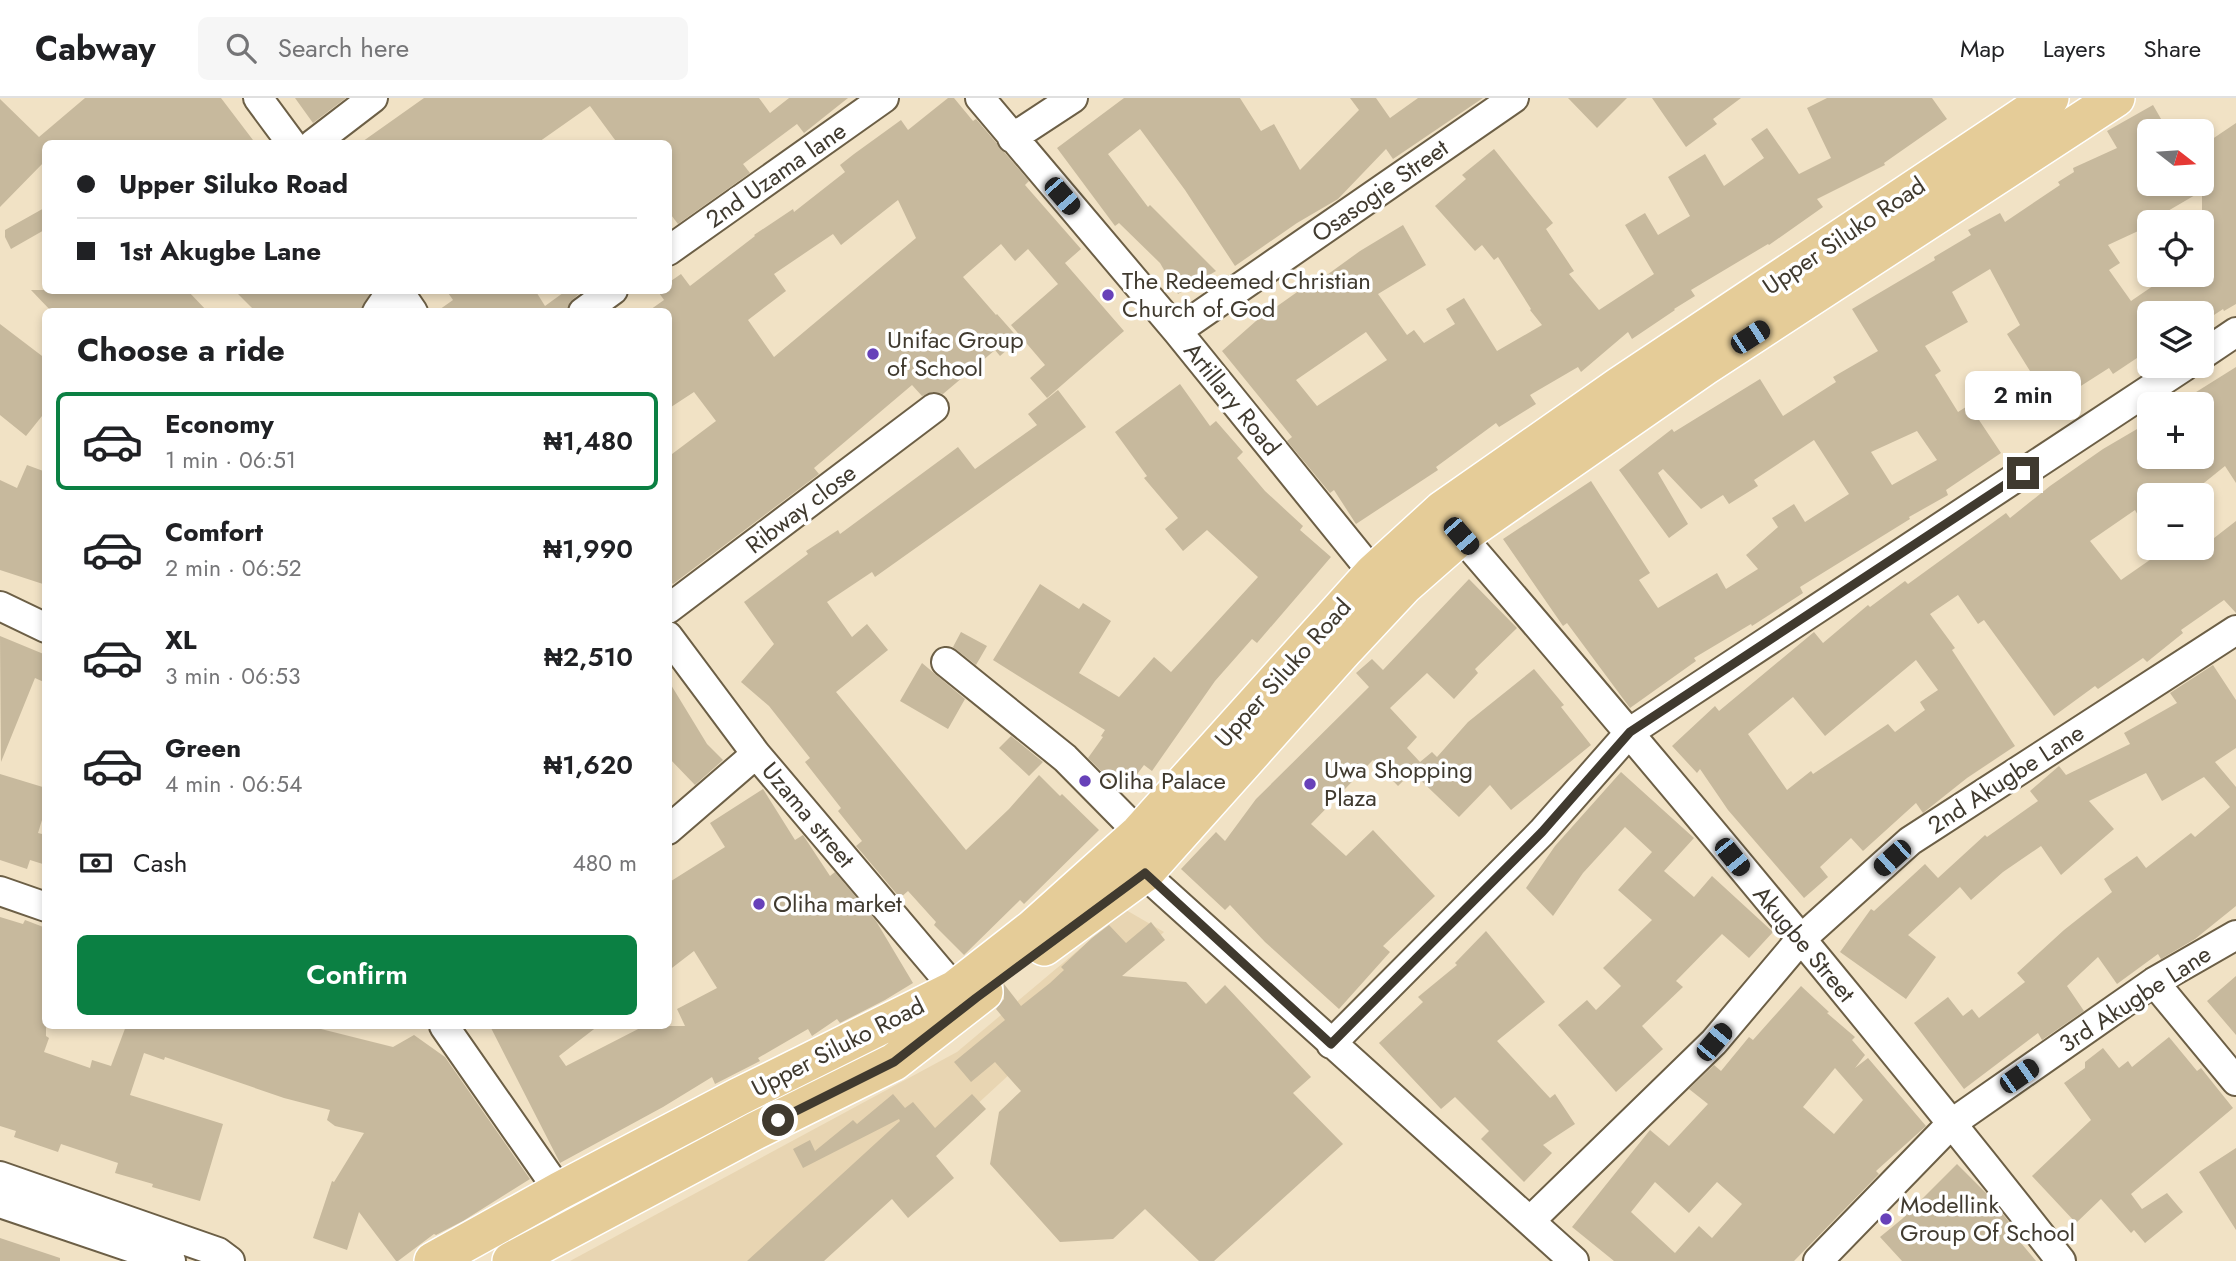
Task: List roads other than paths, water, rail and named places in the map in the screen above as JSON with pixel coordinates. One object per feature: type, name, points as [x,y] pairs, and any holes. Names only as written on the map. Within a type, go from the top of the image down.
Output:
[{"type":"main road","name":"Upper Siluko Road","points":[[433,1261],[738,1097],[955,989],[1135,853],[1373,572],[1443,510],[1653,363],[2050,98]]},
{"type":"main road","name":"Upper Siluko Road","points":[[511,1261],[743,1138],[894,1062],[976,998],[1135,853],[1346,648],[1404,586],[1461,536],[1704,367],[2116,98]]},
{"type":"street","points":[[258,98],[289,140]]},
{"type":"street","points":[[318,140],[373,98]]},
{"type":"street","name":"2nd Uzama lane","points":[[672,248],[884,98]]},
{"type":"street","name":"Artillary Road","points":[[980,98],[1177,331],[1373,572]]},
{"type":"street","points":[[1013,138],[1073,98]]},
{"type":"street","name":"Osasogie Street","points":[[1177,331],[1514,98]]},
{"type":"street","points":[[380,308],[392,294]]},
{"type":"street","points":[[398,294],[410,308]]},
{"type":"street","points":[[588,308],[608,294]]},
{"type":"street","points":[[2214,347],[2236,332]]},
{"type":"street","points":[[1331,1044],[1542,832],[1630,732],[2167,378]]},
{"type":"street","name":"Ribway close","points":[[672,606],[934,408]]},
{"type":"street","name":"Akugbe Street","points":[[1461,536],[1630,732],[1952,1123],[2061,1261]]},
{"type":"street","points":[[0,606],[42,626]]},
{"type":"street","name":"2nd Akugbe Lane","points":[[1531,1220],[1714,1042],[1800,940],[1910,841],[2236,630]]},
{"type":"street","name":"Uzama street","points":[[672,641],[756,754],[955,989]]},
{"type":"street","points":[[946,662],[1065,758],[1135,853],[1331,1044],[1574,1261]]},
{"type":"street","points":[[672,827],[756,754]]},
{"type":"street","points":[[0,891],[42,906]]},
{"type":"street","name":"3rd Akugbe Lane","points":[[1818,1261],[1952,1123],[2154,982],[2236,935]]},
{"type":"street","points":[[2154,982],[2236,1081]]},
{"type":"street","points":[[446,1029],[559,1191]]},
{"type":"street","points":[[0,1177],[218,1252],[230,1261]]},
{"type":"street","points":[[0,1203],[171,1261]]},
{"type":"place","name":"The Redeemed Christian Church of God","points":[[1108,295]]},
{"type":"place","name":"Unifac Group of School","points":[[873,354]]},
{"type":"place","name":"Oliha Palace","points":[[1085,781]]},
{"type":"place","name":"Uwa Shopping Plaza","points":[[1310,784]]},
{"type":"place","name":"Oliha market","points":[[759,904]]},
{"type":"place","name":"Modellink Group Of School","points":[[1886,1219]]}]
